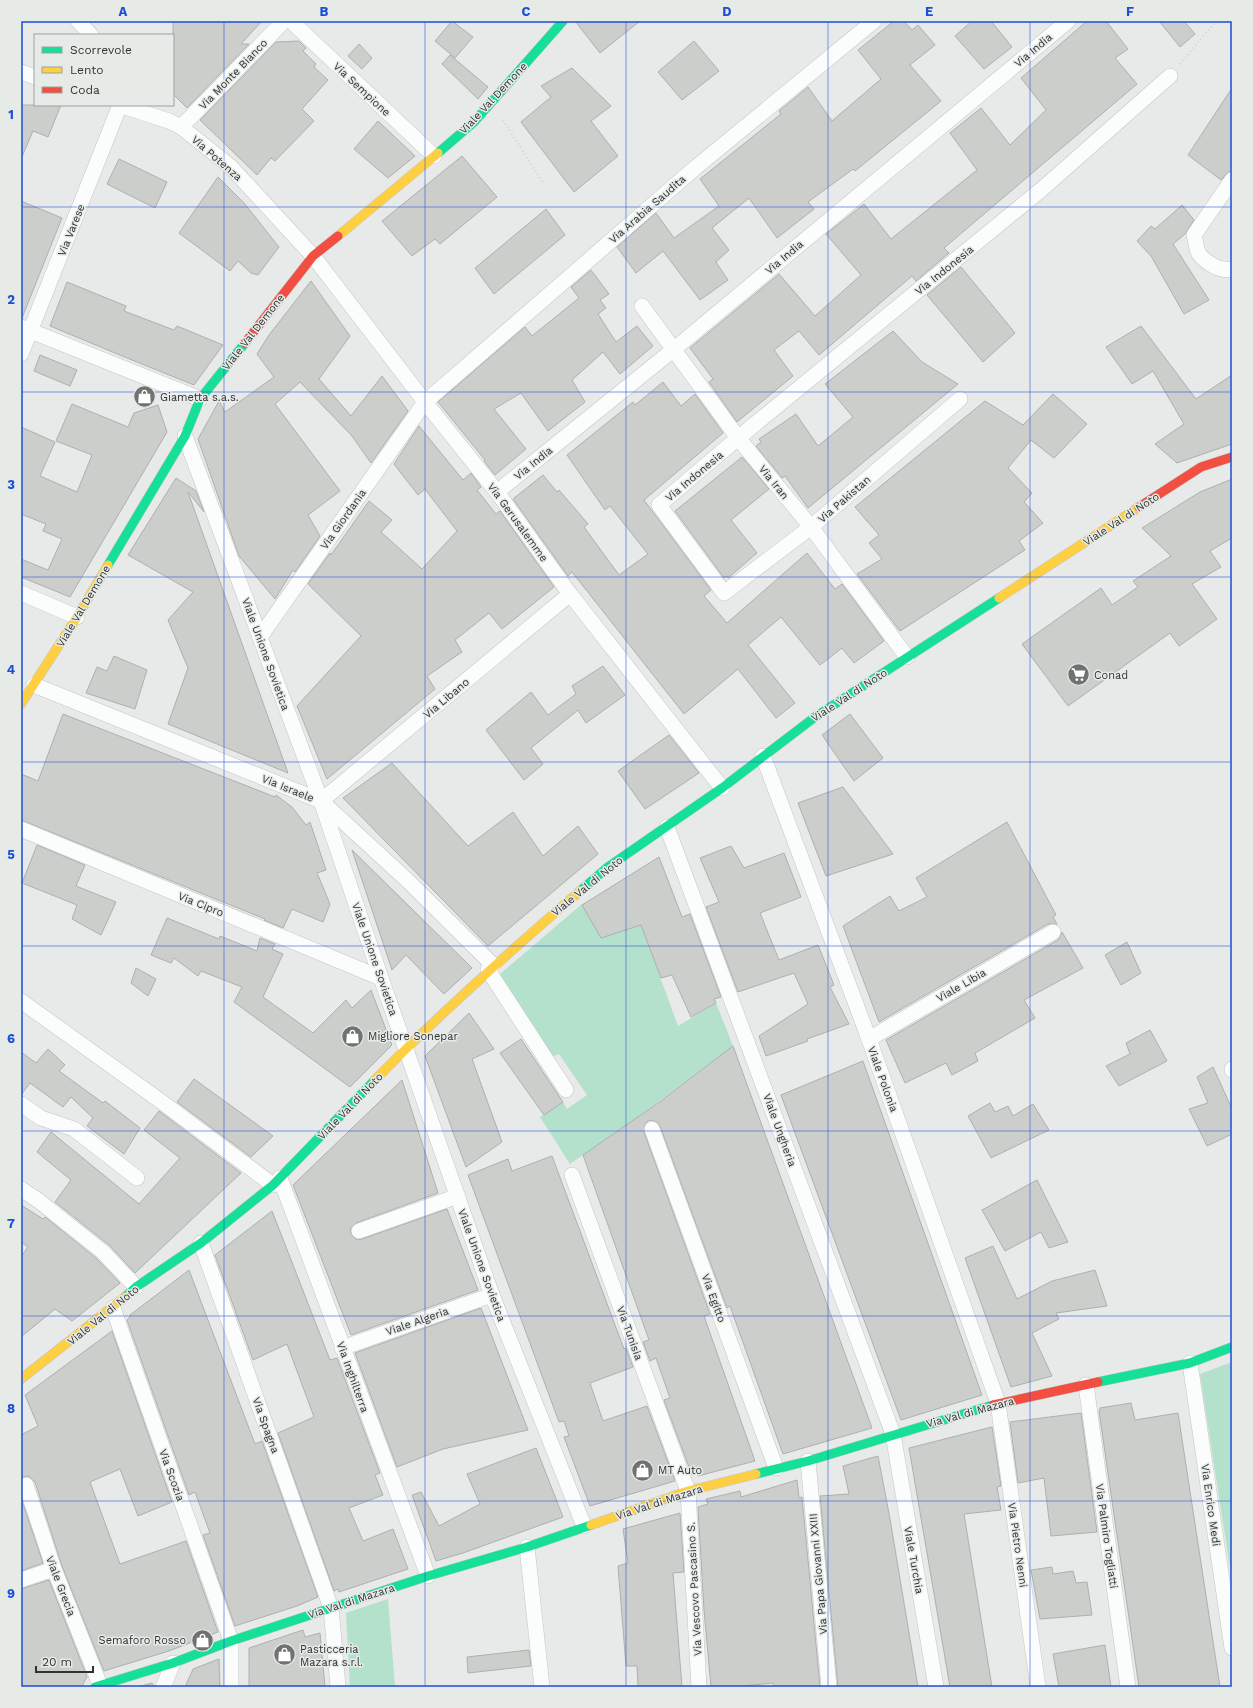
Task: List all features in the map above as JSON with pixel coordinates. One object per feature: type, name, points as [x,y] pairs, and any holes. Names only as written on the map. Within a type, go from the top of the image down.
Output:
[{"type":"street","points":[[78,21],[90,34]]},
{"type":"street","name":"Via Monte Bianco","points":[[175,124],[284,21]]},
{"type":"street","name":"Via Sempione","points":[[291,21],[434,156]]},
{"type":"street","name":"Via Arabia Saudita","points":[[425,402],[694,168],[874,21]]},
{"type":"street","name":"Via India","points":[[497,492],[672,350],[1068,21]]},
{"type":"street","name":"Viale Val Demone","points":[[21,704],[77,617],[185,436],[200,399],[313,256],[474,122],[492,102],[554,24]]},
{"type":"street","points":[[21,72],[34,77]]},
{"type":"street","name":"Via Indonesia","points":[[724,593],[659,505],[738,438],[1042,189],[1170,76]]},
{"type":"street","name":"Via Varese","points":[[21,354],[26,329],[120,106]]},
{"type":"street","name":"Via Potenza","points":[[123,106],[175,124],[230,166],[313,256]]},
{"type":"street","points":[[156,106],[175,124]]},
{"type":"street","points":[[1232,180],[1194,235],[1198,253],[1210,264],[1227,271],[1232,269]]},
{"type":"street","name":"Via Gerusalemme","points":[[313,256],[425,402],[497,492],[570,594],[722,788]]},
{"type":"street","name":"Via Iran","points":[[642,306],[672,350],[738,438],[811,527],[907,657]]},
{"type":"street","points":[[26,329],[200,399]]},
{"type":"street","name":"Via Pakistan","points":[[724,593],[811,527],[960,399]]},
{"type":"street","name":"Via Giordania","points":[[260,637],[425,402]]},
{"type":"street","name":"Viale Unione Sovietica","points":[[185,436],[321,801],[492,1295],[584,1526]]},
{"type":"street","name":"Viale Val di Noto","points":[[21,1379],[113,1308],[136,1287],[201,1243],[277,1182],[406,1048],[491,968],[608,867],[722,788],[815,717],[1201,467],[1232,457]]},
{"type":"street","points":[[21,593],[77,617]]},
{"type":"street","name":"Via Libano","points":[[321,801],[570,594]]},
{"type":"street","name":"Via Israele","points":[[34,685],[321,801],[407,880],[491,968],[566,1090]]},
{"type":"street","name":"Viale Polonia","points":[[764,756],[869,1039],[998,1403]]},
{"type":"street","name":"Viale Ungheria","points":[[667,827],[893,1434]]},
{"type":"street","name":"Via Cipro","points":[[21,829],[381,978]]},
{"type":"street","name":"Viale Libia","points":[[869,1039],[1053,932]]},
{"type":"street","points":[[21,1001],[166,1105],[277,1182]]},
{"type":"street","points":[[21,1104],[41,1118],[74,1129],[137,1178]]},
{"type":"street","name":"Via Egitto","points":[[652,1129],[776,1468]]},
{"type":"street","name":"Via Tunisia","points":[[572,1175],[688,1491]]},
{"type":"street","name":"Via Inghilterra","points":[[277,1182],[342,1348],[428,1576]]},
{"type":"street","points":[[21,1189],[39,1201],[103,1252],[136,1287]]},
{"type":"street","points":[[359,1231],[458,1196]]},
{"type":"street","name":"Via Spagna","points":[[201,1243],[331,1608],[338,1687]]},
{"type":"street","name":"Viale Algeria","points":[[342,1348],[492,1295]]},
{"type":"street","name":"Via Scozia","points":[[113,1308],[231,1641],[231,1687]]},
{"type":"street","name":"Via Val di Mazara","points":[[97,1686],[173,1664],[231,1641],[428,1576],[528,1547],[584,1526],[688,1491],[808,1461],[998,1403],[1190,1363],[1232,1347]]},
{"type":"street","name":"Via Enrico Medi","points":[[1190,1363],[1232,1648]]},
{"type":"street","name":"Via Palmiro Togliatti","points":[[1086,1385],[1128,1687]]},
{"type":"street","name":"Via Pietro Nenni","points":[[998,1403],[1038,1687]]},
{"type":"street","name":"Viale Turchia","points":[[893,1434],[936,1687]]},
{"type":"street","name":"Via Papa Giovanni XXIII","points":[[808,1461],[829,1687]]},
{"type":"street","name":"Viale Grecia","points":[[26,1485],[54,1568],[97,1686]]},
{"type":"street","name":"Via Vescovo Pascasino S.","points":[[688,1491],[699,1687]]},
{"type":"street","points":[[528,1547],[542,1687]]},
{"type":"street","points":[[21,1580],[54,1568]]},
{"type":"street","points":[[163,1687],[173,1664]]},
{"type":"path","points":[[1170,76],[1216,21]]},
{"type":"path","points":[[492,102],[543,183]]},
{"type":"green space","points":[[582,904],[602,937],[641,925],[678,1026],[716,1003],[733,1046],[635,1119],[570,1164],[540,1117],[563,1102],[567,1109],[587,1095],[559,1054],[550,1058],[499,975]]},
{"type":"green space","points":[[1232,1362],[1232,1581],[1200,1374]]},
{"type":"green space","points":[[388,1599],[395,1687],[350,1687],[346,1613]]},
{"type":"building","points":[[173,21],[262,21],[241,44],[249,44],[187,108],[174,95]]},
{"type":"building","points":[[452,21],[473,37],[455,58],[435,41]]},
{"type":"building","points":[[575,21],[640,21],[600,53]]},
{"type":"building","points":[[894,21],[904,21],[912,30],[918,25],[935,45],[910,65],[941,101],[855,171],[853,169],[808,202],[814,209],[777,238],[749,198],[712,228],[729,250],[716,262],[728,280],[700,300],[663,251],[636,273],[617,247],[656,213],[674,238],[719,206],[700,179],[781,114],[779,111],[808,87],[832,121],[881,79],[858,50]]},
{"type":"building","points":[[972,21],[991,21],[1012,47],[984,69],[955,36]]},
{"type":"building","points":[[1087,21],[1106,21],[1128,49],[1115,58],[1137,84],[944,248],[949,253],[916,281],[912,276],[819,355],[799,331],[774,350],[793,376],[737,422],[709,382],[713,379],[690,348],[779,274],[815,316],[861,275],[826,234],[864,204],[891,239],[977,170],[950,133],[981,108],[1010,145],[1046,110],[1021,78]]},
{"type":"building","points":[[1159,21],[1184,21],[1195,34],[1180,47]]},
{"type":"building","points":[[299,41],[306,48],[303,51],[316,64],[314,67],[328,80],[302,109],[314,121],[275,161],[271,158],[257,175],[200,120],[276,42]]},
{"type":"building","points":[[694,41],[719,71],[682,100],[658,72]]},
{"type":"building","points":[[359,44],[372,58],[362,69],[348,56]]},
{"type":"building","points":[[450,55],[488,87],[478,99],[442,64]]},
{"type":"building","points":[[572,68],[611,106],[591,121],[618,156],[574,192],[521,122],[551,97],[541,86]]},
{"type":"building","points":[[1232,88],[1232,171],[1228,172],[1221,180],[1188,155]]},
{"type":"building","points":[[21,105],[61,106],[48,137],[33,131],[21,159]]},
{"type":"building","points":[[378,121],[415,156],[388,178],[354,149]]},
{"type":"building","points":[[462,156],[497,197],[440,244],[435,239],[412,256],[382,221]]},
{"type":"building","points":[[119,159],[167,182],[155,208],[107,184]]},
{"type":"building","points":[[218,177],[244,203],[279,247],[258,275],[251,273],[238,261],[230,271],[179,233]]},
{"type":"building","points":[[21,201],[62,218],[22,318],[21,318]]},
{"type":"building","points":[[1182,205],[1194,220],[1185,234],[1173,244],[1209,300],[1184,314],[1151,256],[1137,241],[1151,226],[1155,229]]},
{"type":"building","points":[[546,209],[565,235],[494,294],[475,268]]},
{"type":"building","points":[[961,267],[1015,333],[983,362],[927,295]]},
{"type":"building","points":[[591,270],[609,294],[600,300],[606,308],[598,314],[616,342],[637,326],[653,346],[620,374],[603,352],[572,380],[585,402],[548,431],[521,393],[494,409],[526,449],[495,475],[484,461],[485,460],[438,402],[525,327],[532,336],[579,298],[571,287]]},
{"type":"building","points":[[311,281],[350,336],[319,379],[351,416],[382,376],[408,411],[371,463],[352,436],[300,382],[275,404],[340,491],[308,515],[320,536],[295,572],[293,570],[275,599],[239,556],[198,439],[219,401],[225,412],[274,377],[257,354],[269,335]]},
{"type":"building","points":[[67,282],[126,306],[124,311],[174,330],[177,326],[223,345],[194,385],[127,358],[50,326]]},
{"type":"building","points":[[1141,326],[1196,399],[1232,375],[1232,444],[1177,463],[1155,444],[1184,424],[1153,371],[1132,384],[1106,347]]},
{"type":"building","points":[[893,331],[922,362],[958,384],[808,508],[785,476],[782,478],[756,446],[761,442],[759,439],[796,414],[818,446],[853,417],[825,384]]},
{"type":"building","points":[[40,355],[77,370],[70,386],[34,371]]},
{"type":"building","points":[[663,382],[681,406],[695,394],[723,433],[644,500],[711,590],[704,596],[727,623],[807,553],[835,589],[842,584],[884,641],[854,663],[842,648],[820,665],[781,617],[748,645],[795,703],[776,718],[738,669],[684,714],[572,572],[568,576],[513,499],[543,475],[557,492],[559,490],[588,524],[584,527],[619,575],[648,554],[610,506],[605,510],[567,455],[633,402],[635,405]]},
{"type":"building","points":[[1053,394],[1087,424],[1054,458],[1031,440],[1008,468],[1032,493],[1024,502],[1043,523],[1019,541],[1025,550],[900,631],[857,574],[882,559],[869,543],[879,535],[855,507],[985,401],[1023,425]]},
{"type":"building","points":[[72,404],[128,427],[134,413],[158,405],[167,432],[70,597],[21,577],[21,559],[48,570],[62,539],[43,531],[46,524],[21,514],[21,427],[55,442],[40,476],[77,492],[92,455],[56,441]]},
{"type":"building","points":[[419,426],[463,480],[471,473],[481,487],[477,490],[496,514],[500,511],[554,587],[502,629],[489,613],[455,640],[462,652],[427,676],[435,689],[327,779],[297,706],[361,636],[308,584],[330,553],[331,555],[369,501],[392,520],[381,532],[422,569],[457,531],[425,489],[418,495],[394,464]]},
{"type":"building","points":[[742,457],[769,489],[731,520],[757,553],[728,578],[727,576],[724,578],[675,511]]},
{"type":"building","points":[[176,478],[196,491],[204,512],[188,492],[288,773],[168,724],[188,668],[168,620],[193,592],[128,555]]},
{"type":"building","points":[[1232,479],[1232,538],[1210,551],[1221,567],[1192,584],[1217,619],[1179,646],[1170,633],[1068,706],[1022,644],[1101,588],[1112,605],[1138,587],[1133,581],[1171,556],[1142,528],[1200,492]]},
{"type":"building","points":[[114,656],[147,670],[135,709],[86,693],[97,667],[107,671]]},
{"type":"building","points":[[603,666],[625,695],[586,723],[578,710],[531,748],[543,764],[524,780],[486,730],[531,692],[548,715],[576,694],[572,686]]},
{"type":"building","points":[[63,714],[275,797],[276,795],[292,807],[306,825],[310,822],[326,870],[317,873],[330,904],[323,922],[292,909],[283,928],[264,920],[265,919],[21,820],[21,774],[38,781]]},
{"type":"building","points":[[850,714],[883,758],[854,781],[822,735]]},
{"type":"building","points":[[669,735],[699,773],[645,809],[618,771]]},
{"type":"building","points":[[392,763],[468,846],[513,812],[543,856],[578,826],[598,854],[488,946],[343,798]]},
{"type":"building","points":[[843,787],[893,854],[826,876],[798,803]]},
{"type":"building","points":[[1007,822],[1056,915],[1053,917],[1057,924],[1048,924],[879,1022],[843,926],[890,896],[899,911],[927,897],[916,878]]},
{"type":"building","points":[[37,845],[85,865],[76,886],[116,902],[101,935],[72,919],[77,905],[22,883]]},
{"type":"building","points":[[731,846],[744,868],[784,853],[801,897],[760,913],[779,960],[818,945],[834,985],[830,987],[849,1024],[766,1056],[759,1036],[808,1004],[794,973],[738,992],[706,907],[719,902],[700,858]]},
{"type":"building","points":[[352,850],[472,968],[444,994],[406,955],[392,970]]},
{"type":"building","points":[[659,857],[682,917],[690,914],[721,997],[714,999],[716,1003],[691,1017],[672,975],[661,978],[641,925],[601,938],[582,905]]},
{"type":"building","points":[[167,918],[219,939],[220,936],[257,951],[260,938],[275,944],[272,949],[283,954],[263,997],[313,1033],[346,1000],[352,1008],[371,990],[392,1045],[350,1087],[234,1002],[242,987],[201,971],[198,976],[174,958],[171,963],[151,955]]},
{"type":"building","points":[[1062,932],[1083,968],[1024,1000],[1035,1018],[975,1053],[978,1061],[952,1075],[946,1063],[905,1083],[886,1040],[1058,940]]},
{"type":"building","points":[[1127,942],[1141,973],[1121,985],[1105,955]]},
{"type":"building","points":[[136,968],[156,979],[148,996],[131,983]]},
{"type":"building","points":[[469,1013],[494,1049],[472,1059],[502,1142],[466,1167],[425,1056]]},
{"type":"building","points":[[1150,1030],[1167,1061],[1119,1086],[1106,1066],[1130,1054],[1126,1043]]},
{"type":"building","points":[[521,1039],[563,1102],[544,1115],[500,1053]]},
{"type":"building","points":[[733,1046],[872,1428],[783,1454],[730,1306],[727,1308],[660,1126],[657,1122],[649,1120],[645,1124],[644,1132],[710,1314],[704,1316],[755,1461],[698,1476],[697,1474],[692,1475],[664,1400],[670,1398],[656,1358],[650,1361],[643,1342],[649,1340],[583,1155],[658,1103]]},
{"type":"building","points":[[48,1049],[65,1065],[59,1071],[103,1103],[105,1101],[140,1128],[124,1154],[87,1126],[93,1118],[71,1097],[63,1107],[30,1083],[21,1095],[21,1052],[36,1063]]},
{"type":"building","points":[[863,1061],[982,1395],[901,1420],[781,1095]]},
{"type":"building","points":[[1213,1067],[1232,1109],[1232,1134],[1207,1146],[1189,1109],[1208,1103],[1197,1077]]},
{"type":"building","points":[[194,1079],[273,1136],[251,1157],[177,1102]]},
{"type":"building","points":[[402,1080],[438,1193],[356,1223],[350,1229],[351,1234],[357,1240],[362,1239],[447,1209],[478,1290],[351,1335],[293,1185]]},
{"type":"building","points":[[990,1103],[995,1112],[1008,1106],[1013,1116],[1033,1104],[1049,1130],[991,1158],[968,1116]]},
{"type":"building","points":[[159,1111],[241,1173],[135,1273],[109,1245],[55,1202],[71,1180],[37,1152],[51,1132],[139,1204],[180,1158],[144,1130]]},
{"type":"building","points":[[552,1156],[624,1349],[626,1348],[633,1367],[590,1383],[603,1421],[647,1406],[675,1481],[590,1506],[564,1437],[569,1436],[564,1421],[559,1422],[468,1175],[508,1159],[512,1171]]},
{"type":"building","points":[[1037,1180],[1068,1242],[1049,1248],[1041,1232],[1005,1251],[982,1210]]},
{"type":"building","points":[[21,1205],[43,1219],[45,1217],[97,1259],[120,1283],[72,1321],[55,1309],[21,1337],[21,1257],[28,1247],[21,1242]]},
{"type":"building","points":[[272,1211],[330,1360],[337,1358],[380,1473],[375,1475],[383,1495],[349,1508],[363,1541],[393,1529],[408,1569],[339,1592],[338,1589],[334,1591],[278,1433],[314,1417],[287,1344],[253,1360],[215,1255]]},
{"type":"building","points":[[993,1246],[1017,1299],[1052,1281],[1095,1270],[1107,1306],[1056,1313],[1059,1319],[1032,1333],[1052,1376],[1011,1387],[965,1258]]},
{"type":"building","points":[[189,1270],[255,1444],[262,1441],[318,1597],[297,1606],[235,1626],[203,1535],[210,1533],[195,1492],[189,1495],[127,1320],[130,1315]]},
{"type":"building","points":[[481,1308],[528,1430],[443,1449],[397,1467],[355,1353]]},
{"type":"building","points":[[112,1331],[172,1502],[138,1516],[120,1469],[90,1482],[120,1564],[186,1541],[218,1632],[169,1651],[104,1671],[62,1566],[35,1482],[28,1476],[21,1478],[21,1435],[38,1426],[25,1395]]},
{"type":"building","points":[[1131,1403],[1135,1420],[1178,1413],[1220,1687],[1139,1687],[1099,1411],[1100,1408]]},
{"type":"building","points":[[1081,1413],[1097,1532],[1051,1536],[1044,1478],[1018,1483],[1010,1422]]},
{"type":"building","points":[[992,1427],[1001,1486],[997,1487],[1001,1510],[964,1514],[992,1687],[950,1687],[909,1448]]},
{"type":"building","points":[[536,1448],[563,1517],[463,1553],[436,1561],[412,1495],[421,1492],[439,1526],[480,1504],[467,1474]]},
{"type":"building","points":[[878,1456],[918,1687],[838,1687],[820,1496],[849,1494],[843,1466]]},
{"type":"building","points":[[797,1480],[799,1498],[802,1497],[820,1687],[774,1687],[773,1683],[732,1687],[711,1687],[704,1610],[698,1507],[708,1504],[706,1499],[740,1491],[741,1497]]},
{"type":"building","points":[[21,1498],[43,1563],[21,1571]]},
{"type":"building","points":[[680,1513],[684,1572],[673,1573],[682,1687],[638,1687],[637,1666],[626,1666],[618,1566],[628,1563],[623,1529]]},
{"type":"building","points":[[1052,1567],[1053,1574],[1073,1571],[1076,1583],[1087,1582],[1092,1615],[1040,1619],[1031,1570]]},
{"type":"building","points":[[49,1580],[87,1677],[83,1687],[21,1687],[21,1589]]},
{"type":"building","name":"Pasticceria Mazara s.r.l.","points":[[303,1630],[305,1637],[320,1633],[325,1687],[249,1687],[249,1648]]},
{"type":"building","points":[[1105,1645],[1111,1687],[1059,1687],[1053,1654]]},
{"type":"building","points":[[529,1650],[531,1666],[468,1673],[467,1657]]},
{"type":"building","points":[[219,1659],[220,1687],[185,1687],[193,1669]]},
{"type":"building","points":[[152,1683],[154,1687],[138,1687]]},
{"type":"traffic: fast","points":[[438,153],[474,122],[563,21]]},
{"type":"traffic: fast","points":[[108,565],[185,436],[200,399],[245,343]]},
{"type":"traffic: fast","points":[[580,891],[608,867],[722,788],[815,717],[999,598]]},
{"type":"traffic: fast","points":[[125,1297],[136,1287],[201,1243],[273,1185],[375,1080]]},
{"type":"traffic: fast","points":[[1098,1382],[1190,1363],[1232,1347]]},
{"type":"traffic: fast","points":[[756,1474],[808,1461],[993,1405]]},
{"type":"traffic: fast","points":[[95,1687],[173,1663],[231,1641],[428,1576],[527,1547],[591,1525]]},
{"type":"traffic: slow","points":[[338,236],[438,153]]},
{"type":"traffic: slow","points":[[999,598],[1139,507]]},
{"type":"traffic: slow","points":[[21,704],[77,617],[108,565]]},
{"type":"traffic: slow","points":[[375,1080],[475,983],[580,891]]},
{"type":"traffic: slow","points":[[21,1379],[125,1297]]},
{"type":"traffic: slow","points":[[591,1525],[688,1491],[756,1474]]},
{"type":"traffic: jam","points":[[245,343],[313,256],[338,236]]},
{"type":"traffic: jam","points":[[1139,507],[1201,467],[1232,457]]},
{"type":"traffic: jam","points":[[993,1405],[1098,1382]]},
{"type":"place","name":"Giametta s.a.s.","points":[[145,397]]},
{"type":"place","name":"Conad","points":[[1078,675]]},
{"type":"place","name":"Migliore Sonepar","points":[[352,1036]]},
{"type":"place","name":"MT Auto","points":[[643,1470]]},
{"type":"place","name":"Semaforo Rosso","points":[[202,1640]]},
{"type":"place","name":"Pasticceria Mazara s.r.l.","points":[[285,1655]]}]
